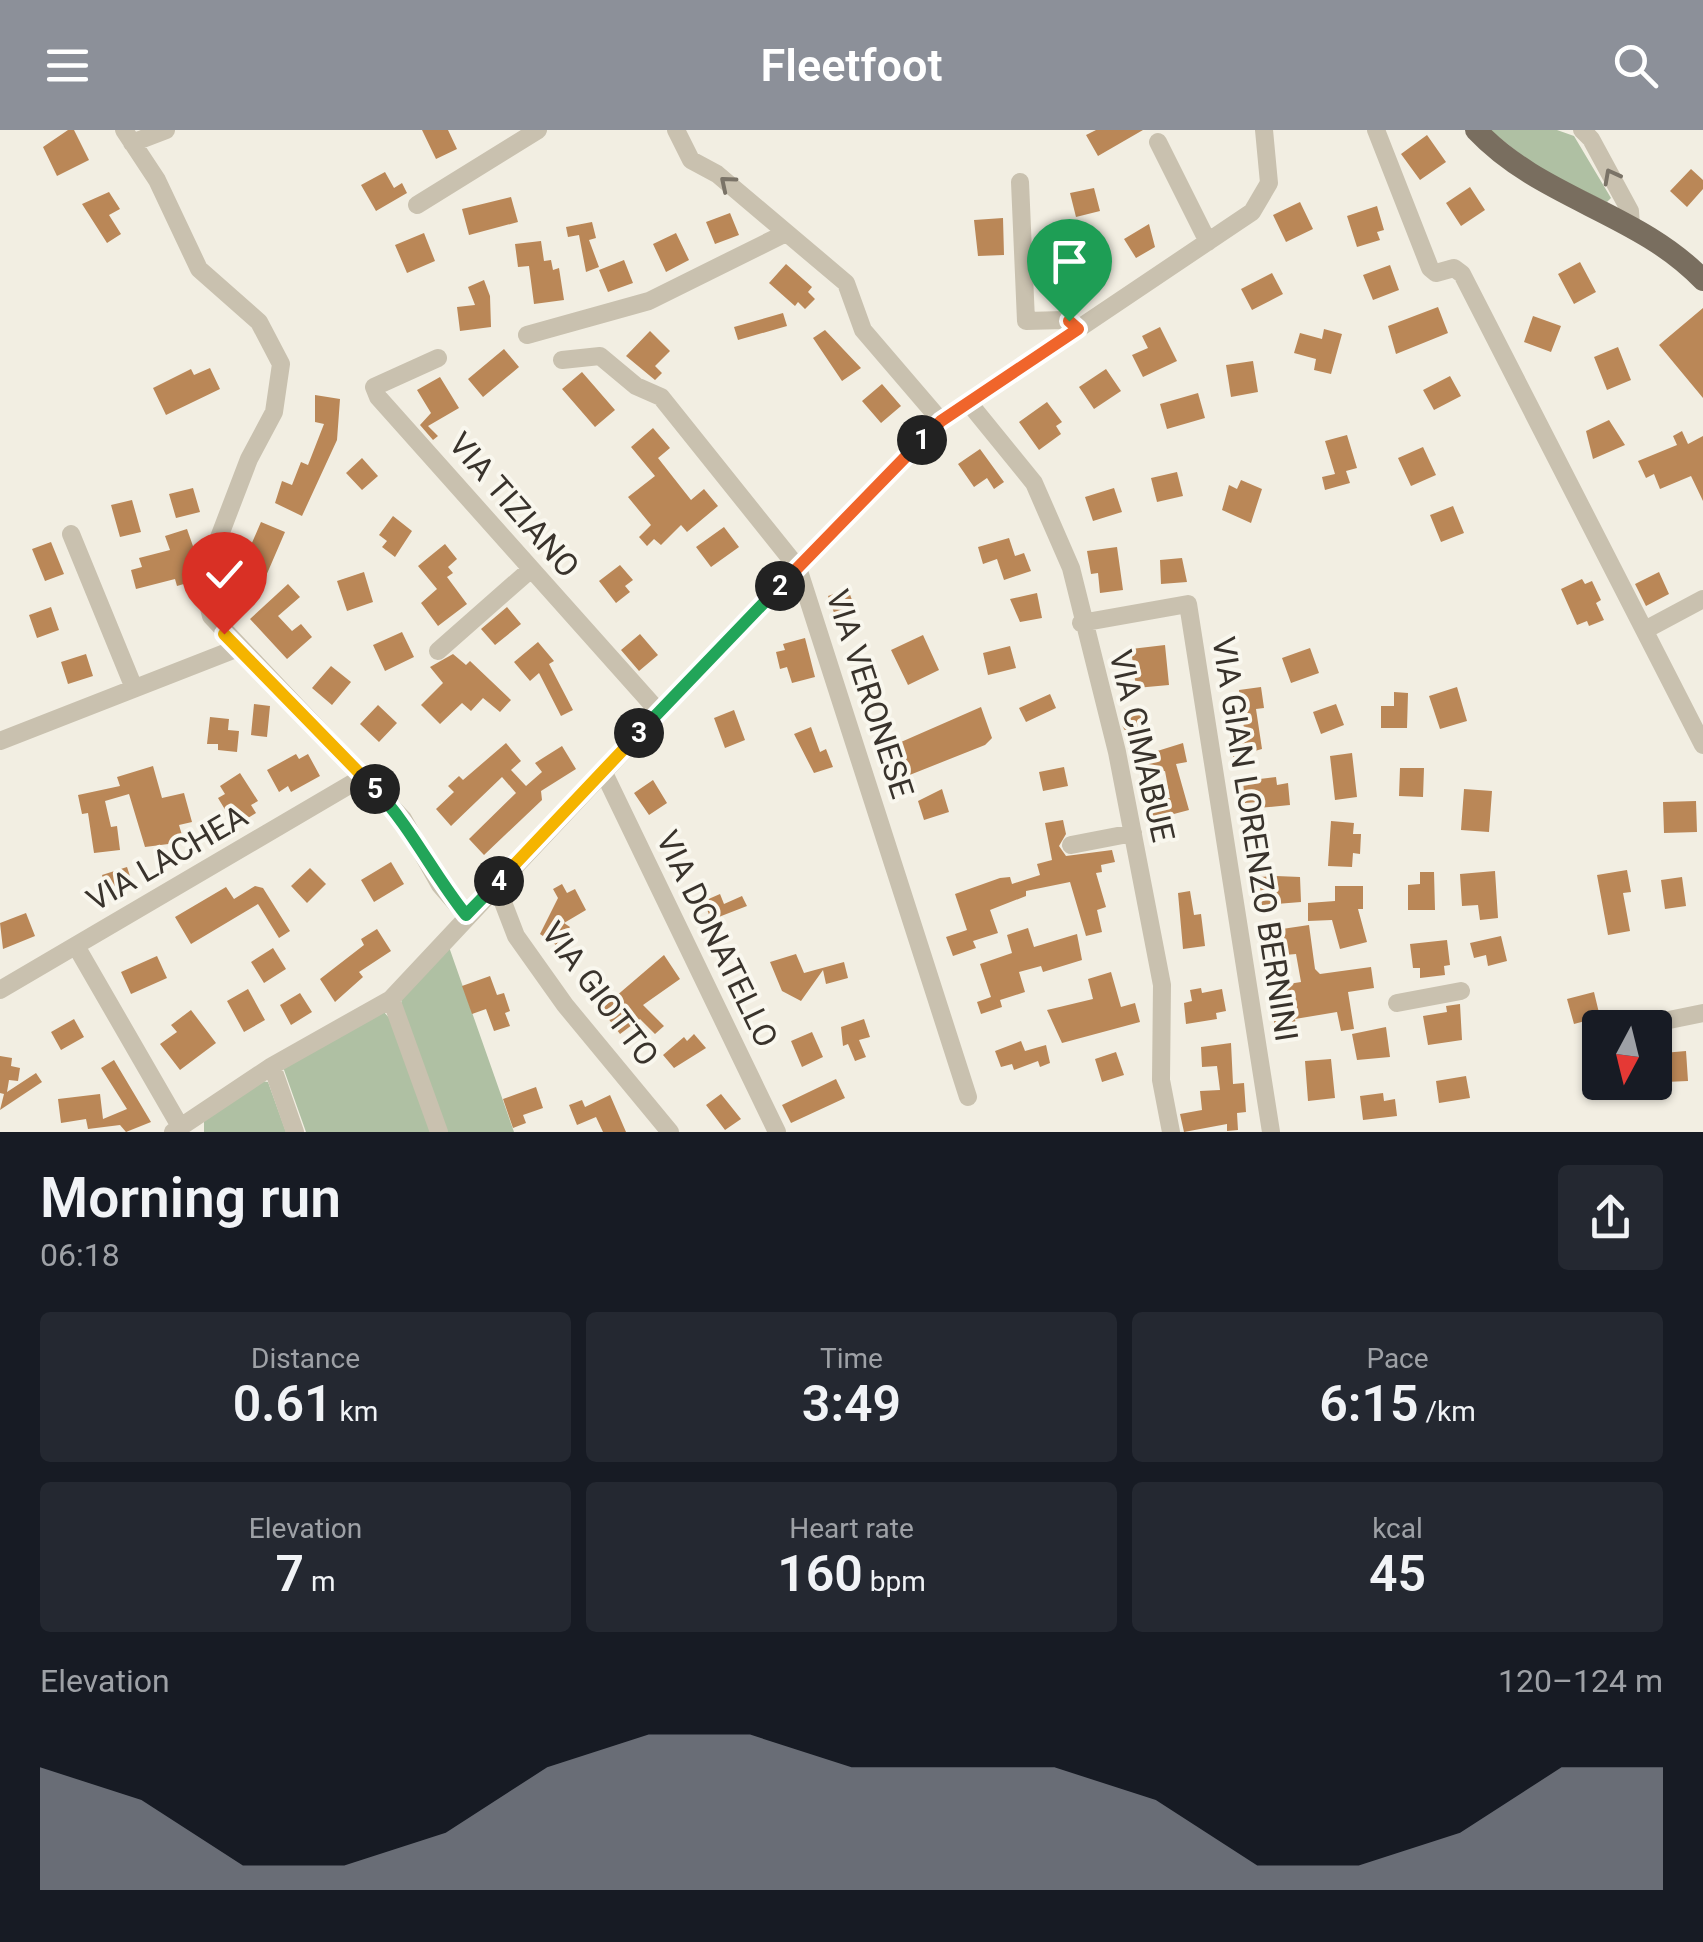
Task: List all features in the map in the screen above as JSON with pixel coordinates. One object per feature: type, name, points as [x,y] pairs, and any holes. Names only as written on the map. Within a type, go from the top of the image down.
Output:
[{"type":"main road","points":[[1476,130],[1527,174],[1664,245],[1703,280]]},
{"type":"street","points":[[166,130],[128,136],[157,180],[199,269],[259,322],[281,364],[274,412],[248,459],[207,575],[206,602],[211,616],[403,819],[440,884],[466,915]]},
{"type":"street","points":[[417,205],[538,130]]},
{"type":"street","points":[[676,130],[691,160],[717,174],[846,283],[863,330],[941,421]]},
{"type":"street","points":[[76,946],[186,1128],[272,1066],[391,1000],[466,915],[941,421],[1252,212],[1269,183],[1264,130]]},
{"type":"street","points":[[1376,130],[1430,268],[1436,273],[1454,268],[1462,274],[1703,745]]},
{"type":"street","points":[[1582,130],[1591,139],[1630,212],[1631,226]]},
{"type":"street","points":[[1158,142],[1208,242]]},
{"type":"street","points":[[1020,182],[1026,321],[1064,320],[1078,329]]},
{"type":"street","points":[[527,335],[649,301],[784,234]]},
{"type":"street","name":"VIA VERONESE","points":[[562,360],[600,356],[636,386],[661,396],[798,568],[968,1098]]},
{"type":"street","name":"VIA TIZIANO","points":[[438,358],[374,387],[378,397],[659,712]]},
{"type":"street","name":"VIA CIMABUE","points":[[969,403],[1034,483],[1070,568],[1081,623],[1118,752],[1162,985],[1162,1080],[1172,1132]]},
{"type":"street","points":[[71,534],[134,688]]},
{"type":"street","points":[[438,651],[530,570]]},
{"type":"street","points":[[1645,630],[1703,599]]},
{"type":"street","name":"VIA GIAN LORENZO BERNINI","points":[[1081,623],[1188,604],[1271,1132]]},
{"type":"street","points":[[0,741],[238,648]]},
{"type":"street","name":"VIA DONATELLO","points":[[603,772],[777,1132]]},
{"type":"street","name":"VIA LACHEA","points":[[0,990],[363,777]]},
{"type":"street","points":[[1071,845],[1133,833]]},
{"type":"street","name":"VIA GIOTTO","points":[[496,884],[516,936],[566,1005],[670,1132]]},
{"type":"street","points":[[1397,1003],[1461,990]]},
{"type":"street","points":[[391,1000],[439,1132]]},
{"type":"street","points":[[1672,1020],[1703,1014]]},
{"type":"street","points":[[272,1066],[296,1132]]},
{"type":"green space","points":[[1490,130],[1557,130],[1574,136],[1611,198],[1607,202],[1540,170]]},
{"type":"green space","points":[[449,947],[514,1132],[447,1132],[401,1005],[402,996]]},
{"type":"green space","points":[[384,1012],[391,1020],[433,1132],[306,1132],[283,1067]]},
{"type":"green space","points":[[261,1081],[268,1082],[286,1132],[204,1132],[204,1119]]},
{"type":"building","points":[[74,130],[89,160],[57,176],[43,147]]},
{"type":"building","points":[[422,130],[448,130],[457,149],[436,159]]},
{"type":"building","points":[[1096,130],[1143,130],[1098,156],[1086,135]]},
{"type":"building","points":[[1427,135],[1446,162],[1420,180],[1401,154]]},
{"type":"building","points":[[1691,169],[1703,180],[1703,189],[1687,207],[1670,191]]},
{"type":"building","points":[[385,172],[394,188],[402,183],[407,193],[376,211],[361,185]]},
{"type":"building","points":[[1470,187],[1485,210],[1461,226],[1446,203]]},
{"type":"building","points":[[1094,188],[1100,211],[1076,217],[1070,193]]},
{"type":"building","points":[[109,192],[120,209],[109,215],[121,234],[107,243],[82,204]]},
{"type":"building","points":[[511,197],[518,222],[469,235],[462,209]]},
{"type":"building","points":[[1300,202],[1313,229],[1286,242],[1273,215]]},
{"type":"building","points":[[1377,206],[1384,230],[1377,232],[1380,240],[1357,247],[1347,216]]},
{"type":"building","points":[[730,213],[739,235],[715,244],[706,222]]},
{"type":"building","points":[[1003,218],[1004,255],[978,256],[974,220]]},
{"type":"building","points":[[592,222],[596,238],[589,240],[599,267],[586,272],[579,235],[568,237],[566,227]]},
{"type":"building","points":[[1149,224],[1155,247],[1136,258],[1124,239]]},
{"type":"building","points":[[424,233],[435,261],[407,273],[395,245]]},
{"type":"building","points":[[676,233],[689,260],[666,272],[653,244]]},
{"type":"building","points":[[541,241],[544,261],[551,260],[553,270],[559,268],[564,300],[534,304],[529,266],[518,267],[515,244]]},
{"type":"building","points":[[1075,246],[1084,272],[1050,279],[1042,257]]},
{"type":"building","points":[[624,260],[633,283],[608,292],[599,270]]},
{"type":"building","points":[[1580,262],[1596,292],[1574,304],[1558,274]]},
{"type":"building","points":[[786,264],[812,287],[808,292],[815,299],[805,309],[798,302],[795,306],[769,283]]},
{"type":"building","points":[[1390,265],[1399,290],[1373,300],[1363,275]]},
{"type":"building","points":[[1272,273],[1283,294],[1252,310],[1241,289]]},
{"type":"building","points":[[484,280],[490,296],[491,327],[460,331],[457,307],[475,305],[468,287]]},
{"type":"building","points":[[1438,307],[1448,333],[1396,354],[1388,326]]},
{"type":"building","points":[[1703,308],[1703,398],[1659,345]]},
{"type":"building","points":[[783,313],[787,326],[738,340],[734,327]]},
{"type":"building","points":[[1533,316],[1561,326],[1551,352],[1524,342]]},
{"type":"building","points":[[1160,327],[1177,361],[1143,377],[1132,355],[1148,348],[1142,336]]},
{"type":"building","points":[[1324,329],[1342,334],[1331,374],[1314,370],[1316,359],[1294,353],[1300,333],[1322,339]]},
{"type":"building","points":[[825,330],[861,368],[842,381],[813,338]]},
{"type":"building","points":[[650,331],[670,351],[655,366],[662,373],[655,380],[626,356]]},
{"type":"building","points":[[1618,347],[1631,380],[1607,390],[1594,357]]},
{"type":"building","points":[[504,349],[519,367],[483,397],[468,379]]},
{"type":"building","points":[[1253,361],[1258,392],[1231,397],[1226,365]]},
{"type":"building","points":[[210,368],[220,389],[166,415],[153,388],[191,369],[194,375]]},
{"type":"building","points":[[1106,369],[1121,391],[1094,409],[1079,387]]},
{"type":"building","points":[[582,372],[615,410],[595,427],[562,389]]},
{"type":"building","points":[[1450,376],[1461,396],[1434,410],[1423,390]]},
{"type":"building","points":[[440,377],[459,408],[428,426],[438,436],[433,440],[420,425],[431,413],[417,390]]},
{"type":"building","points":[[882,384],[901,406],[881,423],[862,401]]},
{"type":"building","points":[[1198,393],[1205,418],[1167,429],[1160,404]]},
{"type":"building","points":[[315,395],[340,399],[337,440],[302,516],[275,503],[282,481],[292,485],[301,462],[308,465],[324,424],[315,422]]},
{"type":"building","points":[[1047,402],[1062,422],[1056,426],[1061,434],[1039,450],[1019,422]]},
{"type":"building","points":[[1609,420],[1625,445],[1593,459],[1586,431]]},
{"type":"building","points":[[653,428],[670,448],[658,458],[691,500],[704,489],[718,506],[687,532],[681,525],[661,545],[654,539],[647,546],[639,537],[651,525],[628,497],[655,476],[631,447]]},
{"type":"building","points":[[1682,431],[1688,444],[1703,436],[1703,501],[1691,476],[1660,489],[1654,474],[1646,478],[1638,461],[1677,445],[1673,436]]},
{"type":"building","points":[[1347,435],[1357,468],[1346,471],[1350,483],[1325,490],[1322,477],[1335,474],[1325,441]]},
{"type":"building","points":[[1423,447],[1436,475],[1411,486],[1398,458]]},
{"type":"building","points":[[980,449],[1004,482],[994,489],[987,478],[974,487],[958,464]]},
{"type":"building","points":[[362,458],[378,476],[362,490],[346,473]]},
{"type":"building","points":[[1177,472],[1183,496],[1157,502],[1151,478]]},
{"type":"building","points":[[1241,480],[1262,489],[1251,523],[1222,510],[1229,485],[1237,489]]},
{"type":"building","points":[[193,488],[200,512],[176,518],[169,494]]},
{"type":"building","points":[[1114,488],[1122,512],[1093,521],[1085,497]]},
{"type":"building","points":[[132,500],[141,532],[120,537],[111,505]]},
{"type":"building","points":[[1453,506],[1464,533],[1441,542],[1430,515]]},
{"type":"building","points":[[393,516],[412,531],[395,557],[382,547],[387,541],[379,535]]},
{"type":"building","points":[[261,522],[285,532],[266,576],[242,566]]},
{"type":"building","points":[[724,527],[739,547],[711,567],[696,547]]},
{"type":"building","points":[[187,529],[194,549],[194,581],[177,586],[175,579],[136,589],[131,570],[142,567],[139,558],[170,550],[165,536]]},
{"type":"building","points":[[1009,538],[1015,556],[1024,553],[1031,571],[1004,580],[997,559],[983,564],[978,547]]},
{"type":"building","points":[[51,542],[64,574],[45,581],[32,549]]},
{"type":"building","points":[[445,544],[457,559],[448,567],[453,573],[447,577],[467,604],[438,626],[421,603],[437,589],[418,566]]},
{"type":"building","points":[[1117,547],[1123,590],[1100,593],[1098,573],[1091,574],[1087,551]]},
{"type":"building","points":[[1182,558],[1187,582],[1161,584],[1160,560]]},
{"type":"building","points":[[620,565],[633,580],[625,586],[630,592],[616,603],[599,581]]},
{"type":"building","points":[[364,572],[373,602],[347,611],[337,581]]},
{"type":"building","points":[[1659,572],[1669,594],[1646,606],[1635,584]]},
{"type":"building","points":[[1582,579],[1585,584],[1592,581],[1601,600],[1596,603],[1604,620],[1589,626],[1587,621],[1577,625],[1561,589]]},
{"type":"building","points":[[288,584],[300,597],[278,616],[292,631],[301,624],[312,637],[287,659],[250,619]]},
{"type":"building","points":[[848,589],[857,614],[837,621],[828,596]]},
{"type":"building","points":[[1037,593],[1042,618],[1020,622],[1010,599]]},
{"type":"building","points":[[51,607],[59,630],[37,638],[29,615]]},
{"type":"building","points":[[507,607],[521,624],[495,645],[481,629]]},
{"type":"building","points":[[402,632],[414,657],[385,671],[373,645]]},
{"type":"building","points":[[640,634],[658,655],[639,671],[621,650]]},
{"type":"building","points":[[923,635],[939,670],[908,685],[891,650]]},
{"type":"building","points":[[805,638],[815,677],[792,683],[787,667],[780,669],[776,652],[785,650],[783,644]]},
{"type":"building","points":[[538,642],[554,661],[549,664],[573,710],[561,716],[539,673],[530,681],[514,662]]},
{"type":"building","points":[[1165,645],[1169,685],[1136,688],[1131,649]]},
{"type":"building","points":[[1010,646],[1016,668],[988,675],[983,653]]},
{"type":"building","points":[[1310,648],[1319,673],[1291,683],[1282,658]]},
{"type":"building","points":[[86,654],[93,676],[68,684],[61,662]]},
{"type":"building","points":[[453,654],[466,665],[470,661],[511,700],[500,712],[483,698],[471,711],[462,703],[440,724],[421,705],[443,683],[430,667]]},
{"type":"building","points":[[331,666],[351,682],[332,705],[312,688]]},
{"type":"building","points":[[1261,687],[1264,708],[1256,709],[1262,749],[1233,757],[1234,731],[1244,729],[1239,690]]},
{"type":"building","points":[[1457,687],[1467,721],[1440,729],[1429,696]]},
{"type":"building","points":[[1394,692],[1408,693],[1407,728],[1381,728],[1381,706],[1394,706]]},
{"type":"building","points":[[1050,694],[1056,708],[1026,722],[1019,708]]},
{"type":"building","points":[[254,704],[270,706],[267,737],[251,735]]},
{"type":"building","points":[[1336,704],[1344,725],[1321,734],[1313,712]]},
{"type":"building","points":[[378,705],[397,723],[379,742],[360,724]]},
{"type":"building","points":[[981,707],[992,738],[985,745],[897,780],[885,749]]},
{"type":"building","points":[[1135,709],[1144,713],[1148,722],[1144,731],[1135,735],[1126,731],[1122,722],[1126,713]]},
{"type":"building","points":[[734,710],[745,740],[725,748],[714,718]]},
{"type":"building","points":[[210,717],[229,719],[228,730],[239,731],[237,752],[207,744]]},
{"type":"building","points":[[811,727],[820,752],[826,749],[833,767],[814,773],[794,734]]},
{"type":"building","points":[[506,743],[521,761],[511,770],[526,786],[542,772],[535,763],[562,746],[576,769],[541,791],[542,800],[484,855],[469,839],[516,793],[502,777],[451,826],[436,809],[454,792],[448,786],[459,776],[463,780]]},
{"type":"building","points":[[1183,743],[1187,762],[1176,764],[1189,810],[1151,820],[1148,803],[1170,798],[1165,771],[1141,775],[1138,757]]},
{"type":"building","points":[[1352,753],[1357,797],[1335,800],[1330,756]]},
{"type":"building","points":[[296,754],[299,759],[308,754],[320,776],[291,792],[288,786],[279,792],[267,770]]},
{"type":"building","points":[[153,766],[162,798],[184,793],[192,822],[179,825],[184,842],[145,847],[129,794],[105,801],[111,827],[117,826],[120,850],[94,853],[88,813],[82,814],[78,795],[120,786],[117,777]]},
{"type":"building","points":[[1064,767],[1068,786],[1043,791],[1039,772]]},
{"type":"building","points":[[1400,768],[1424,768],[1423,797],[1399,796]]},
{"type":"building","points":[[240,773],[258,801],[251,805],[256,813],[235,826],[218,798],[225,794],[220,786]]},
{"type":"building","points":[[1276,777],[1277,785],[1288,783],[1290,805],[1258,808],[1258,802],[1245,803],[1243,781]]},
{"type":"building","points":[[653,780],[667,803],[649,815],[634,793]]},
{"type":"building","points":[[942,789],[949,812],[924,820],[918,801]]},
{"type":"building","points":[[1464,789],[1492,791],[1489,832],[1461,830]]},
{"type":"building","points":[[1696,801],[1697,832],[1664,833],[1663,802]]},
{"type":"building","points":[[1063,820],[1066,834],[1059,846],[1066,856],[1112,850],[1115,862],[1101,865],[1102,872],[1096,873],[1106,907],[1097,910],[1102,932],[1086,936],[1070,882],[1026,891],[1026,896],[990,910],[998,933],[973,941],[976,948],[953,956],[946,937],[967,930],[955,894],[1000,878],[1010,877],[1012,884],[1040,875],[1037,864],[1052,860],[1045,823]]},
{"type":"building","points":[[1331,821],[1354,823],[1353,834],[1361,834],[1360,854],[1353,853],[1352,867],[1328,866]]},
{"type":"building","points":[[391,862],[404,884],[374,902],[361,880]]},
{"type":"building","points":[[127,867],[133,885],[108,894],[102,875]]},
{"type":"building","points":[[310,868],[326,884],[307,903],[291,886]]},
{"type":"building","points":[[1627,870],[1631,892],[1623,893],[1630,931],[1608,935],[1597,875]]},
{"type":"building","points":[[1495,871],[1498,918],[1480,920],[1478,905],[1462,906],[1460,874]]},
{"type":"building","points":[[1420,872],[1434,872],[1435,910],[1408,910],[1408,885],[1420,884]]},
{"type":"building","points":[[1259,877],[1300,877],[1301,902],[1262,905]]},
{"type":"building","points":[[1682,877],[1686,906],[1665,909],[1661,880]]},
{"type":"building","points":[[562,884],[567,893],[575,889],[586,910],[564,923],[570,927],[556,945],[540,934],[558,898],[553,889]]},
{"type":"building","points":[[255,886],[263,888],[290,931],[279,938],[258,904],[191,944],[175,917],[226,887],[234,899]]},
{"type":"building","points":[[1335,886],[1363,886],[1363,909],[1358,909],[1367,942],[1340,949],[1332,920],[1308,921],[1308,903],[1335,901]]},
{"type":"building","points":[[1190,891],[1194,915],[1201,914],[1205,946],[1183,949],[1178,893]]},
{"type":"building","points":[[720,894],[724,904],[742,896],[747,906],[711,920],[704,901]]},
{"type":"building","points":[[26,913],[35,936],[3,949],[0,923]]},
{"type":"building","points":[[1309,925],[1315,969],[1320,974],[1371,967],[1374,988],[1348,992],[1354,1029],[1341,1031],[1337,1012],[1295,1019],[1296,1025],[1275,1028],[1270,994],[1277,993],[1276,986],[1301,982],[1296,954],[1285,955],[1282,929]]},
{"type":"building","points":[[1028,928],[1034,947],[1077,934],[1082,960],[1043,972],[1041,966],[1019,972],[1025,992],[1000,1000],[1002,1007],[981,1014],[977,1002],[991,997],[980,964],[1012,953],[1007,935]]},
{"type":"building","points":[[377,929],[391,951],[359,972],[363,977],[335,1002],[320,979],[364,945],[361,939]]},
{"type":"building","points":[[1501,936],[1507,961],[1488,966],[1486,955],[1474,958],[1470,943]]},
{"type":"building","points":[[1447,940],[1450,965],[1444,966],[1445,975],[1420,978],[1420,968],[1413,968],[1410,944]]},
{"type":"building","points":[[273,948],[286,969],[264,983],[251,962]]},
{"type":"building","points":[[796,954],[804,973],[844,962],[848,978],[826,984],[823,970],[801,1001],[782,991],[770,962]]},
{"type":"building","points":[[664,955],[680,979],[643,1005],[664,1026],[655,1034],[640,1019],[620,1034],[601,1009]]},
{"type":"building","points":[[157,956],[167,978],[131,994],[121,972]]},
{"type":"building","points":[[1111,972],[1121,1007],[1135,1003],[1140,1022],[1062,1043],[1047,1010],[1093,999],[1088,979]]},
{"type":"building","points":[[490,976],[497,995],[504,993],[510,1011],[505,1013],[510,1026],[494,1031],[486,1009],[472,1014],[462,986]]},
{"type":"building","points":[[1201,988],[1202,993],[1222,989],[1226,1011],[1216,1013],[1217,1019],[1186,1024],[1184,1003],[1192,1001],[1190,990]]},
{"type":"building","points":[[248,989],[265,1020],[244,1032],[227,1001]]},
{"type":"building","points":[[1594,992],[1598,1010],[1582,1010],[1582,1022],[1574,1024],[1567,999]]},
{"type":"building","points":[[300,993],[312,1012],[291,1025],[280,1005]]},
{"type":"building","points":[[1460,1004],[1462,1040],[1428,1045],[1423,1016],[1447,1012],[1446,1006]]},
{"type":"building","points":[[191,1010],[216,1043],[180,1070],[160,1044],[177,1032],[171,1025]]},
{"type":"building","points":[[74,1019],[84,1037],[61,1050],[51,1032]]},
{"type":"building","points":[[864,1019],[870,1037],[859,1040],[866,1057],[855,1061],[848,1044],[843,1046],[841,1027]]},
{"type":"building","points":[[1386,1027],[1390,1057],[1357,1060],[1352,1034]]},
{"type":"building","points":[[812,1032],[823,1057],[802,1067],[791,1041]]},
{"type":"building","points":[[694,1034],[706,1048],[674,1068],[663,1055],[684,1037],[687,1041]]},
{"type":"building","points":[[1021,1041],[1025,1051],[1046,1045],[1050,1063],[1040,1067],[1038,1061],[1014,1070],[1012,1064],[1001,1067],[995,1051]]},
{"type":"building","points":[[1231,1043],[1233,1084],[1244,1083],[1246,1112],[1237,1113],[1238,1130],[1227,1131],[1227,1124],[1184,1132],[1180,1114],[1202,1110],[1200,1091],[1220,1090],[1217,1066],[1202,1067],[1201,1047]]},
{"type":"building","points":[[1686,1051],[1688,1081],[1672,1082],[1672,1052]]},
{"type":"building","points":[[1116,1052],[1124,1075],[1102,1082],[1095,1059]]},
{"type":"building","points":[[0,1056],[12,1058],[11,1066],[20,1068],[18,1081],[9,1080],[7,1092],[36,1073],[42,1082],[0,1110],[4,1094],[0,1093]]},
{"type":"building","points":[[1331,1059],[1335,1098],[1308,1101],[1305,1061]]},
{"type":"building","points":[[114,1060],[151,1122],[126,1132],[120,1125],[88,1129],[86,1119],[61,1123],[58,1099],[100,1094],[103,1119],[127,1109],[101,1068]]},
{"type":"building","points":[[1466,1076],[1470,1098],[1439,1103],[1436,1081]]},
{"type":"building","points":[[836,1079],[845,1098],[791,1123],[782,1105]]},
{"type":"building","points":[[536,1087],[543,1108],[523,1115],[526,1123],[513,1128],[503,1099]]},
{"type":"building","points":[[1383,1093],[1384,1101],[1395,1099],[1397,1116],[1363,1120],[1360,1096]]},
{"type":"building","points":[[721,1094],[741,1119],[725,1130],[706,1105]]},
{"type":"building","points":[[610,1095],[626,1132],[603,1132],[596,1117],[577,1125],[569,1105],[582,1100],[585,1107]]},
{"type":"route","points":[[224,634],[403,819],[440,884],[466,915],[732,634],[941,421],[1078,329],[1069,321]]}]
